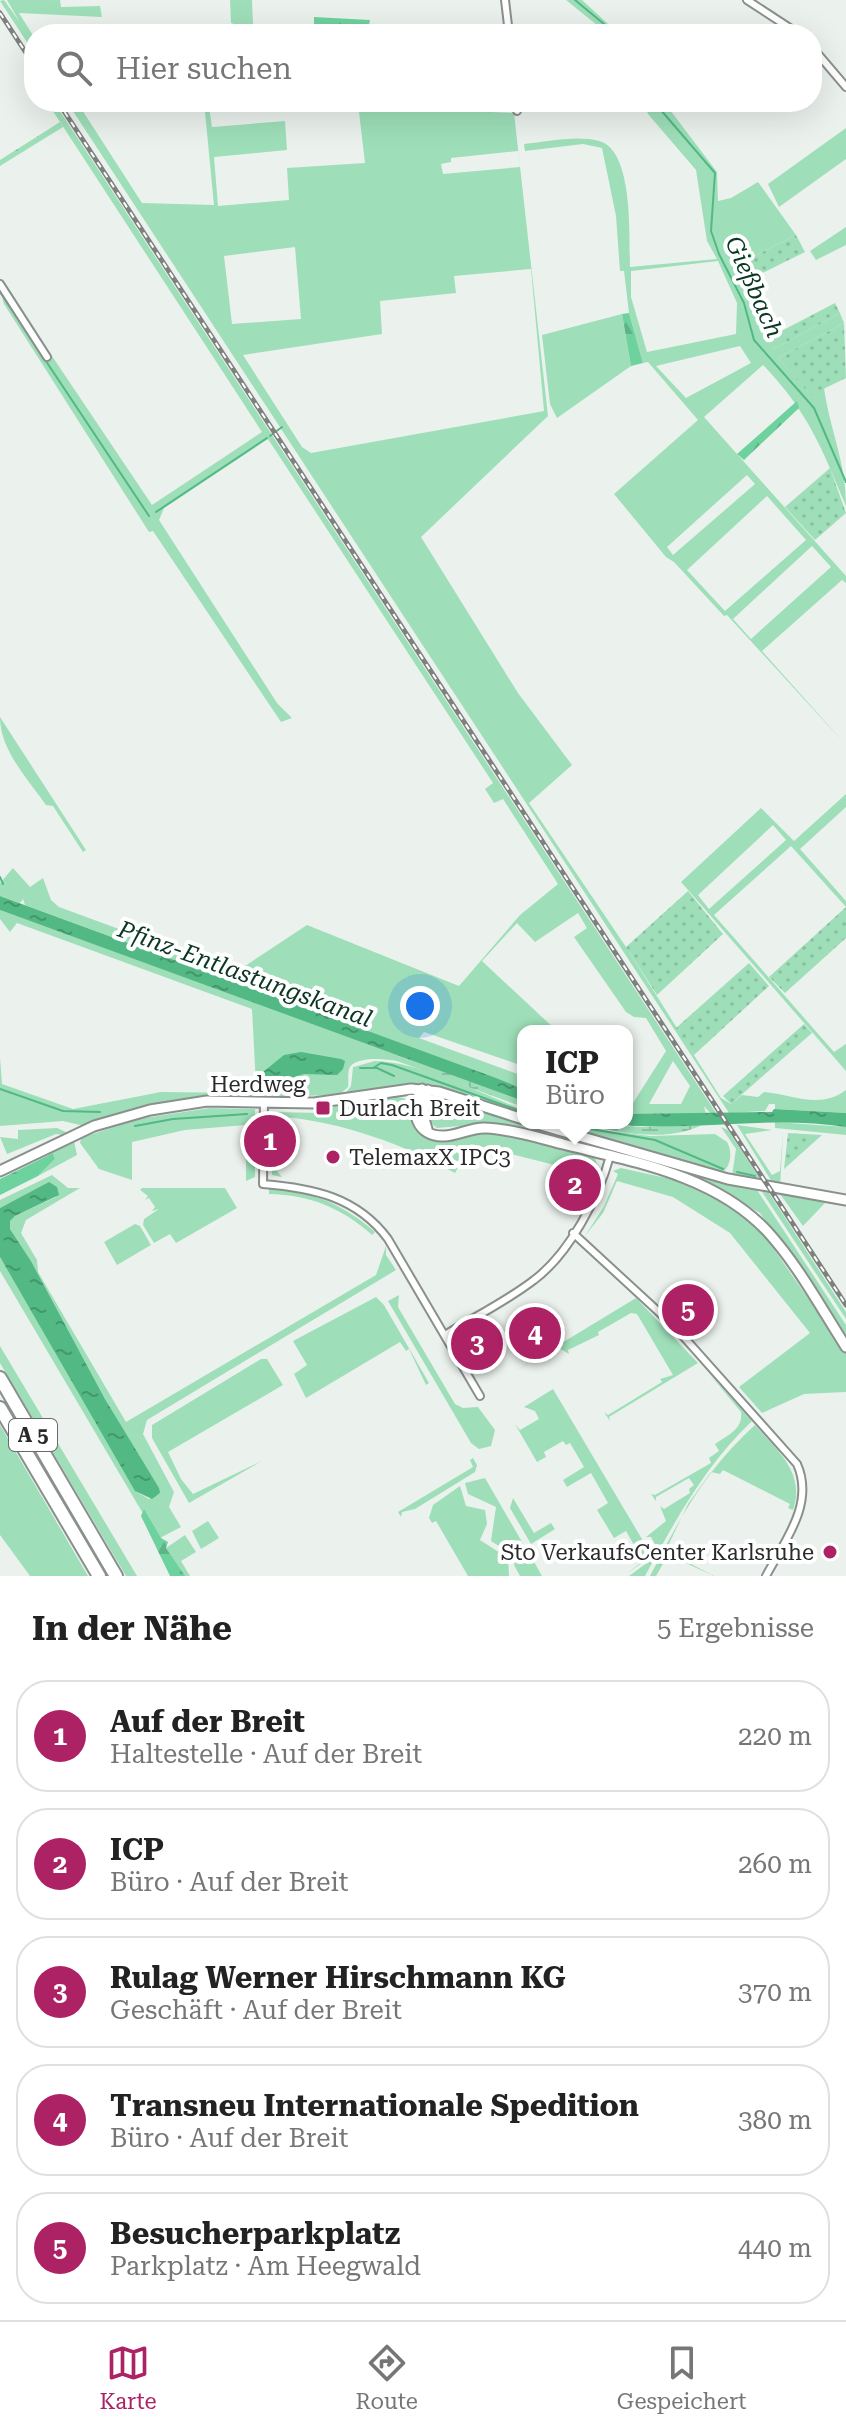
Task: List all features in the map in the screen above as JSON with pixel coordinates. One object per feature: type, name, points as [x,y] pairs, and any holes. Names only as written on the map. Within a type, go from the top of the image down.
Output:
[{"type":"highway","name":"A 5","points":[[0,1378],[116,1576]]},
{"type":"highway","name":"A 5","points":[[0,1408],[99,1576]]},
{"type":"main road","name":"Herdweg","points":[[0,1171],[73,1135],[130,1115],[207,1101],[314,1103],[397,1089],[425,1090],[517,1117]]},
{"type":"main road","points":[[397,1089],[414,1108],[417,1122],[428,1131],[447,1136],[479,1128],[499,1129],[610,1156],[699,1183],[746,1212],[781,1248],[846,1347]]},
{"type":"main road","points":[[414,1108],[425,1090]]},
{"type":"main road","points":[[425,1090],[423,1115],[428,1131]]},
{"type":"main road","points":[[552,1129],[619,1151],[728,1179],[846,1200]]},
{"type":"street","points":[[505,0],[508,24]]},
{"type":"street","points":[[747,0],[784,24]]},
{"type":"street","points":[[822,59],[846,87]]},
{"type":"street","points":[[0,284],[47,357]]},
{"type":"street","points":[[264,1101],[263,1184],[327,1193],[370,1218],[388,1239],[480,1396]]},
{"type":"street","points":[[445,1335],[533,1282],[573,1233],[597,1197],[610,1156]]},
{"type":"street","points":[[573,1233],[685,1336],[797,1464],[803,1482],[802,1502],[766,1576]]},
{"type":"green space","points":[[4,0],[19,21],[7,0],[60,0],[61,7],[100,6],[102,17],[19,13],[26,24],[24,38],[0,1]]},
{"type":"green space","points":[[230,0],[252,0],[253,24],[231,23]]},
{"type":"green space","points":[[566,0],[582,0],[608,24],[596,24]]},
{"type":"green space","points":[[314,17],[370,20],[369,24],[314,24]]},
{"type":"green space","points":[[54,112],[61,112],[716,1113],[711,1114],[704,1106],[706,1114],[698,1115],[633,1114],[633,1103],[666,1051],[646,1018],[634,1017],[626,1012],[574,937],[587,928],[578,913],[535,942],[517,923],[482,961],[551,1025],[517,1025],[517,1064],[424,1032],[419,1038],[517,1074],[517,1087],[25,905],[23,899],[20,903],[0,896],[0,883],[13,868],[30,887],[43,878],[51,900],[59,907],[236,972],[307,925],[459,986],[520,915],[558,884],[503,799],[494,803],[485,789],[493,783],[268,439],[164,508],[159,520],[277,703],[292,718],[281,722],[153,531],[149,532],[4,304],[0,288],[46,357],[52,356],[152,505],[262,432]],"holes":[[[673,1061],[690,1086],[681,1104],[649,1104]]]},
{"type":"green space","points":[[74,112],[83,112],[142,203],[214,205],[205,112],[210,112],[212,127],[285,121],[287,150],[214,157],[218,206],[289,200],[287,168],[365,163],[359,112],[514,113],[548,416],[421,537],[518,693],[572,765],[529,803],[626,947],[721,1098],[731,1104],[742,1095],[758,1097],[764,1092],[816,1100],[836,1096],[846,1090],[846,1113],[775,1109],[775,1104],[769,1104],[765,1111],[729,1113]],"holes":[[[518,151],[520,167],[443,174],[441,164],[451,162],[451,158]],[[295,247],[301,319],[232,324],[224,256]],[[531,269],[544,411],[311,453],[302,447],[243,355],[382,334],[380,301],[456,293],[454,276]]]},
{"type":"green space","points":[[647,112],[672,112],[717,172],[718,201],[731,198],[758,182],[796,235],[737,265],[752,311],[774,349],[840,313],[844,323],[778,358],[811,394],[824,388],[843,475],[846,506],[803,415],[763,365],[704,417],[846,576],[846,583],[842,580],[762,651],[846,745],[727,615],[724,616],[666,557],[614,494],[698,420],[648,362],[643,363],[629,313],[624,271],[620,271],[616,216],[602,148],[583,144],[525,151],[524,144],[581,139],[599,141],[610,148],[624,177],[630,267],[717,259],[707,241],[696,170]],"holes":[[[718,261],[737,303],[736,334],[647,352],[631,297],[631,271]],[[740,346],[751,363],[686,398],[656,366]],[[747,475],[755,484],[673,555],[667,547]],[[767,496],[806,540],[725,611],[687,570]],[[812,546],[831,567],[751,639],[733,619]]]},
{"type":"green space","points":[[60,122],[63,127],[0,166],[0,160]]},
{"type":"green space","points":[[846,128],[846,159],[779,207],[768,184]]},
{"type":"green space","points":[[846,227],[846,245],[816,260],[810,251]]},
{"type":"green space","points":[[796,235],[805,252],[744,282],[737,265]]},
{"type":"green space","points":[[835,303],[840,313],[774,349],[766,339]]},
{"type":"green space","points":[[629,313],[643,363],[631,366],[622,314]]},
{"type":"green space","points":[[622,314],[631,366],[557,418],[550,404],[542,335]]},
{"type":"green space","points":[[844,323],[846,378],[811,395],[778,358]]},
{"type":"green space","points":[[797,401],[799,408],[744,460],[737,454]]},
{"type":"green space","points":[[830,468],[846,513],[815,540],[785,507]]},
{"type":"green space","points":[[0,717],[86,850],[83,852],[53,806],[46,805],[16,763],[5,741]]},
{"type":"green space","points":[[846,794],[846,807],[800,849],[846,901],[846,907],[791,846],[714,915],[834,1052],[846,1044],[846,1071],[681,882],[761,808],[794,841]],"holes":[[[773,825],[786,840],[709,909],[698,895]]]},
{"type":"green space","points":[[688,891],[723,934],[657,995],[626,947]]},
{"type":"green space","points":[[846,907],[846,938],[785,993],[769,977]]},
{"type":"green space","points":[[0,910],[400,1055],[397,1061],[372,1059],[354,1064],[349,1069],[348,1087],[339,1095],[209,1098],[84,1126],[63,1121],[0,1126],[0,1057],[2,1084],[73,1109],[161,1092],[249,1093],[256,1085],[252,1009],[17,923],[10,932],[0,919]]},
{"type":"green space","points":[[749,963],[769,986],[694,1055],[676,1028]]},
{"type":"green space","points":[[804,1024],[812,1033],[731,1104],[723,1096]]},
{"type":"green space","points":[[400,1055],[517,1099],[517,1105],[397,1061]]},
{"type":"green space","points":[[375,1061],[411,1067],[517,1108],[517,1114],[435,1089],[395,1087],[344,1095],[351,1086],[353,1067]]},
{"type":"green space","points":[[381,1095],[404,1098],[420,1132],[431,1140],[446,1142],[485,1133],[526,1136],[583,1153],[595,1159],[598,1167],[595,1167],[594,1175],[471,1144],[455,1173],[373,1136],[329,1124],[285,1117],[277,1126],[276,1170],[282,1177],[272,1175],[275,1112],[320,1113],[345,1102]]},
{"type":"green space","points":[[446,1101],[517,1123],[517,1129],[538,1129],[564,1137],[562,1141],[483,1124],[437,1128],[429,1116],[436,1103]]},
{"type":"green space","points":[[210,1108],[255,1109],[255,1177],[246,1181],[246,1125],[185,1130],[132,1142],[132,1180],[99,1169],[80,1143],[81,1138],[137,1119]]},
{"type":"green space","points":[[775,1122],[846,1127],[846,1135],[775,1128]]},
{"type":"green space","points":[[702,1125],[672,1134],[607,1129]]},
{"type":"green space","points":[[737,1125],[772,1130],[745,1134],[772,1175],[780,1171],[783,1132],[780,1188],[775,1187]]},
{"type":"green space","points":[[721,1127],[728,1130],[764,1185],[732,1176],[736,1149]]},
{"type":"green space","points":[[57,1128],[66,1132],[64,1135],[56,1134],[7,1154],[0,1137],[18,1139],[18,1130]]},
{"type":"green space","points":[[564,1129],[650,1136],[715,1134],[727,1142],[730,1150],[727,1168],[720,1174]]},
{"type":"green space","points":[[788,1133],[822,1135],[784,1169]]},
{"type":"green space","points":[[74,1141],[77,1155],[38,1176],[55,1159],[53,1153],[40,1158]]},
{"type":"green space","points":[[53,1153],[55,1159],[38,1176],[0,1195],[0,1179]]},
{"type":"green space","points":[[621,1168],[693,1184],[733,1206],[762,1232],[846,1353],[846,1392],[804,1394],[762,1413],[739,1387],[810,1333],[730,1233],[673,1197],[617,1181],[603,1213],[585,1236],[604,1206],[618,1174],[613,1171]]},
{"type":"green space","points":[[52,1175],[68,1188],[80,1188],[26,1220],[21,1233],[37,1260],[38,1272],[126,1422],[376,1275],[386,1246],[386,1255],[396,1270],[147,1420],[143,1434],[174,1492],[169,1507],[181,1527],[158,1539],[0,1271],[0,1257],[137,1492],[149,1499],[160,1493],[31,1261],[10,1229],[10,1221],[15,1216],[56,1197],[49,1183],[0,1208],[0,1200]]},
{"type":"green space","points":[[703,1176],[757,1190],[846,1325],[846,1341],[760,1213],[701,1181]]},
{"type":"green space","points":[[225,1188],[237,1208],[176,1243],[170,1234],[154,1243],[143,1225],[144,1219],[159,1209],[152,1211],[155,1207],[149,1198],[145,1200],[148,1196],[140,1190]]},
{"type":"green space","points":[[269,1188],[298,1191],[325,1200],[352,1214],[375,1232],[372,1235],[349,1217],[325,1205],[298,1197],[269,1194]]},
{"type":"green space","points":[[762,1192],[769,1193],[846,1312],[846,1319]]},
{"type":"green space","points":[[780,1194],[846,1206],[825,1203],[803,1226]]},
{"type":"green space","points":[[135,1224],[140,1226],[151,1245],[117,1265],[104,1242]]},
{"type":"green space","points":[[399,1295],[398,1307],[455,1404],[463,1408],[478,1407],[495,1430],[491,1446],[479,1449],[471,1443],[388,1301]]},
{"type":"green space","points":[[376,1297],[384,1305],[429,1383],[426,1385],[409,1349],[406,1351],[400,1342],[306,1398],[294,1374],[307,1365],[293,1341]]},
{"type":"green space","points":[[636,1298],[698,1363],[609,1417],[610,1421],[604,1412],[608,1415],[662,1382],[660,1379],[673,1375],[637,1314],[631,1313],[598,1332],[599,1335],[568,1350],[569,1354],[557,1347],[514,1372]]},
{"type":"green space","points":[[0,1346],[137,1576],[126,1576],[123,1571],[0,1363]]},
{"type":"green space","points":[[261,1359],[267,1359],[283,1385],[168,1452],[181,1479],[193,1494],[262,1461],[189,1503],[152,1438],[152,1425]]},
{"type":"green space","points":[[707,1371],[752,1421],[706,1475],[645,1576],[629,1576],[655,1557],[651,1549],[656,1546],[651,1537],[646,1537],[666,1521],[660,1506],[664,1509],[690,1493],[689,1489],[694,1485],[689,1478],[656,1497],[656,1501],[651,1494],[655,1495],[711,1463],[709,1458],[719,1451],[715,1444],[740,1423],[741,1412]]},
{"type":"green space","points":[[553,1389],[652,1556],[626,1574],[643,1561],[626,1531],[614,1538],[597,1510],[608,1503],[591,1473],[567,1487],[563,1480],[584,1467],[570,1443],[566,1445],[563,1441],[544,1452],[546,1457],[537,1462],[515,1424],[520,1430],[539,1419],[535,1411],[524,1407]]},
{"type":"green space","points":[[0,1425],[88,1576],[30,1576],[0,1535]]},
{"type":"green space","points":[[755,1425],[780,1453],[792,1473],[796,1485],[793,1510],[788,1508],[790,1504],[723,1470],[720,1474],[712,1472]]},
{"type":"green space","points":[[473,1458],[477,1465],[475,1472],[415,1509],[402,1512],[401,1517],[398,1512],[473,1467],[470,1460]]},
{"type":"green space","points":[[485,1478],[525,1547],[515,1556],[491,1541],[496,1507],[468,1494],[465,1483]]},
{"type":"green space","points":[[460,1486],[466,1506],[485,1510],[487,1524],[480,1540],[508,1558],[509,1576],[468,1576],[436,1521],[432,1523],[429,1518],[433,1505]]},
{"type":"green space","points":[[513,1498],[534,1533],[551,1523],[555,1529],[531,1544],[510,1508]]},
{"type":"green space","points":[[144,1509],[161,1538],[168,1542],[166,1548],[185,1576],[170,1576],[141,1516]]},
{"type":"green space","points":[[681,1518],[668,1546],[674,1555],[714,1576],[668,1555],[656,1576],[650,1576]]},
{"type":"green space","points":[[208,1521],[219,1538],[201,1549],[192,1531]]},
{"type":"green space","points":[[185,1535],[196,1552],[181,1561],[190,1576],[183,1576],[166,1548]]},
{"type":"green space","points":[[529,1553],[542,1576],[520,1576],[514,1565],[517,1557]]},
{"type":"water","points":[[0,896],[496,1078],[517,1087],[517,1099],[0,910]]},
{"type":"water","points":[[301,1052],[341,1059],[345,1061],[343,1069],[337,1075],[304,1074],[278,1082],[263,1078],[263,1072],[284,1055]]},
{"type":"water","points":[[774,1109],[846,1113],[846,1127],[785,1122],[633,1126],[633,1114],[772,1112]]},
{"type":"water","points":[[49,1182],[57,1187],[59,1195],[15,1216],[10,1221],[10,1229],[31,1261],[105,1399],[159,1488],[160,1493],[152,1499],[135,1491],[0,1257],[0,1208]]},
{"type":"waterway","name":"Gießbach","points":[[575,0],[604,24]]},
{"type":"waterway","name":"Gießbach","points":[[663,112],[715,173],[711,231],[744,303],[754,340],[814,408],[846,482]]},
{"type":"waterway","points":[[0,292],[149,516]]},
{"type":"waterway","points":[[270,436],[282,427]]},
{"type":"waterway","points":[[156,512],[267,438]]},
{"type":"waterway","points":[[0,877],[3,884]]},
{"type":"waterway","points":[[373,1068],[381,1063],[392,1065],[517,1110]]},
{"type":"waterway","points":[[360,1068],[377,1068],[394,1076]]},
{"type":"waterway","points":[[0,1089],[63,1111],[100,1112]]},
{"type":"waterway","points":[[135,1126],[173,1119],[247,1114]]},
{"type":"waterway","points":[[591,1129],[655,1140],[723,1169]]},
{"type":"waterway","points":[[737,1172],[755,1176]]},
{"type":"railway","points":[[0,13],[24,50]]},
{"type":"railway","points":[[65,112],[846,1305]]},
{"type":"place","name":"Durlach Breit","points":[[323,1108]]},
{"type":"place","name":"Auf der Breit","points":[[270,1141]]},
{"type":"place","name":"TelemaxX IPC3","points":[[333,1157]]},
{"type":"place","name":"ICP","points":[[575,1185]]},
{"type":"place","name":"Besucherparkplatz","points":[[688,1310]]},
{"type":"place","name":"Transneu Internationale Spedition","points":[[535,1333]]},
{"type":"place","name":"Rulag Werner Hirschmann KG","points":[[477,1344]]},
{"type":"place","name":"Sto VerkaufsCenter Karlsruhe","points":[[830,1552]]},
{"type":"water label","name":"Pfinz-Entlastungskanal","points":[[245,974]]}]
